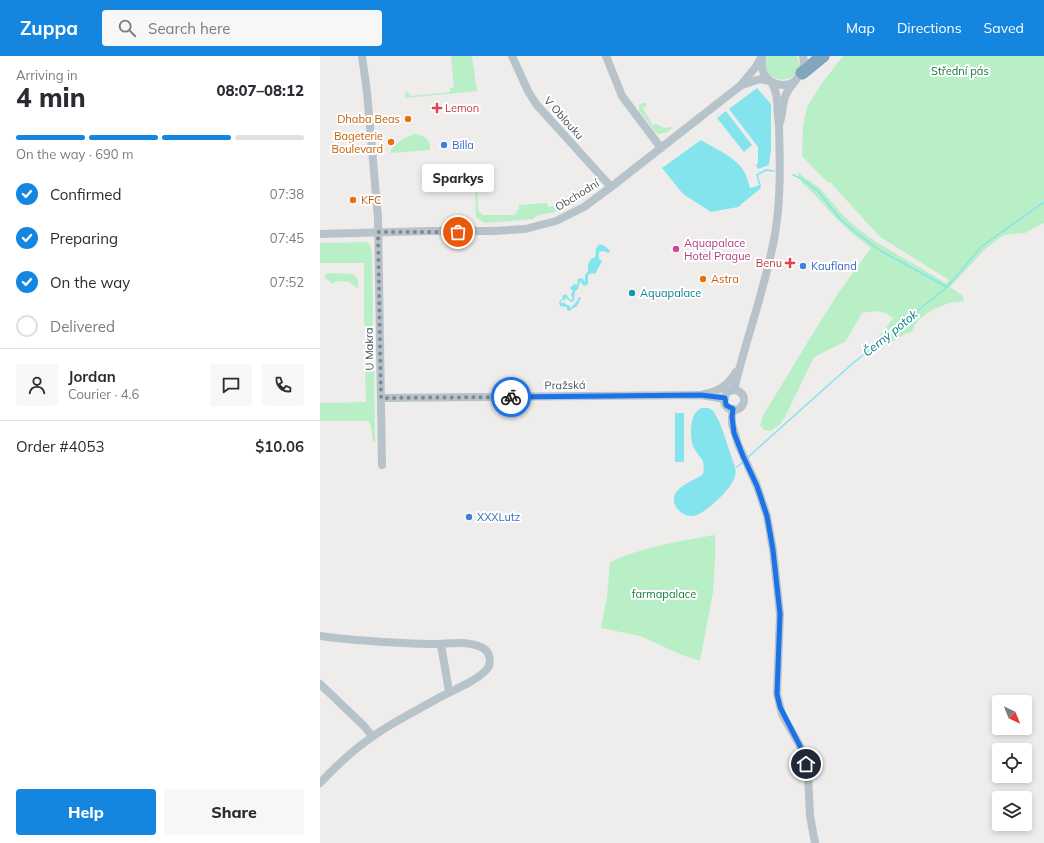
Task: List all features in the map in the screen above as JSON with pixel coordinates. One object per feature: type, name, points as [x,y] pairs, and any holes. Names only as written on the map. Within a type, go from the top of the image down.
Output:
[{"type":"highway","points":[[798,77],[823,56]]},
{"type":"street","name":"U Makra","points":[[362,56],[367,92],[378,218],[382,465]]},
{"type":"street","name":"V Oblouku","points":[[512,56],[525,86],[536,104],[611,187]]},
{"type":"street","points":[[606,56],[622,96],[661,148]]},
{"type":"street","name":"Obchodní","points":[[320,234],[378,232],[482,232],[526,229],[556,221],[584,207],[740,86],[755,68],[762,56]]},
{"type":"street","points":[[734,390],[740,392],[744,401],[740,408],[733,409],[726,405],[725,398],[727,394],[734,390],[740,364],[764,285],[775,233],[779,198],[779,125],[777,116],[777,95],[775,87],[764,74],[762,69],[762,56]]},
{"type":"street","points":[[779,125],[785,96],[798,77],[804,64],[803,56]]},
{"type":"street","name":"Obchodní","points":[[740,86],[756,80],[764,79],[783,85],[798,77]]},
{"type":"street","points":[[701,395],[715,391],[726,385],[734,376],[740,364]]},
{"type":"street","name":"Pražská","points":[[381,398],[701,395],[725,398]]},
{"type":"street","points":[[733,409],[733,427],[744,460],[757,486],[767,516],[776,573],[780,614],[777,694],[782,714],[804,756],[808,775],[810,816],[815,843]]},
{"type":"street","points":[[320,636],[382,642],[441,645],[464,643],[483,648],[489,655],[490,661],[486,670],[465,685],[449,691],[372,736],[342,760],[320,783]]},
{"type":"street","points":[[441,645],[449,691]]},
{"type":"street","points":[[320,684],[364,726],[372,736]]},
{"type":"green space","points":[[451,56],[472,56],[477,91],[405,98],[405,92],[409,93],[410,96],[450,92],[450,88],[454,87]]},
{"type":"green space","points":[[767,56],[797,56],[799,66],[796,74],[783,80],[775,78],[769,74],[766,66]]},
{"type":"green space","name":"Střední pás","points":[[843,56],[1044,56],[1044,223],[1025,233],[1004,235],[985,249],[950,287],[963,296],[964,302],[953,302],[938,307],[920,319],[914,326],[912,332],[905,334],[873,353],[870,346],[884,331],[893,318],[879,311],[862,313],[846,341],[814,357],[785,417],[780,424],[771,431],[764,430],[760,425],[764,414],[839,292],[871,248],[854,235],[834,216],[802,183],[797,172],[821,189],[840,212],[857,228],[876,242],[946,283],[949,280],[880,237],[831,183],[827,182],[802,156],[803,126],[807,107],[822,83]]},
{"type":"green space","points":[[645,103],[647,106],[643,108],[653,126],[656,124],[664,128],[673,128],[667,132],[656,133],[639,110],[639,105]]},
{"type":"green space","points":[[414,134],[421,135],[428,140],[430,150],[390,153],[394,146],[403,139]]},
{"type":"green space","points":[[482,168],[482,171],[477,177],[478,210],[483,215],[514,215],[519,209],[519,205],[547,203],[548,207],[565,205],[581,191],[593,189],[557,211],[538,215],[533,219],[485,223],[476,217],[475,176]]},
{"type":"green space","points":[[366,242],[371,246],[372,254],[373,328],[369,329],[364,324],[364,263],[320,263],[320,243]]},
{"type":"green space","points":[[327,273],[353,274],[358,280],[358,287],[357,288],[349,282],[336,281],[333,284],[324,277]]},
{"type":"green space","points":[[368,363],[374,363],[375,441],[373,442],[369,421],[320,421],[320,403],[366,402],[365,368]]},
{"type":"green space","name":"farmapalace","points":[[715,535],[713,592],[700,661],[682,655],[640,636],[601,628],[607,597],[610,562],[648,548]]},
{"type":"water","points":[[757,88],[771,104],[771,149],[769,165],[758,169],[756,165],[758,163],[758,147],[729,109]]},
{"type":"water","points":[[726,111],[752,145],[744,152],[717,118]]},
{"type":"water","points":[[701,140],[727,155],[737,163],[747,177],[750,188],[760,185],[761,188],[738,207],[711,212],[683,194],[662,168]]},
{"type":"water","points":[[600,244],[605,246],[610,251],[609,253],[603,251],[599,252],[599,259],[602,261],[595,274],[592,273],[588,275],[588,284],[584,286],[580,281],[578,289],[575,291],[574,301],[571,302],[565,297],[566,299],[561,301],[561,304],[564,302],[570,306],[570,309],[579,297],[581,298],[577,306],[569,311],[567,310],[567,307],[560,306],[559,302],[563,298],[562,296],[566,294],[570,300],[573,299],[571,295],[573,290],[570,288],[574,284],[577,285],[578,279],[582,278],[585,282],[588,264],[592,258],[595,258],[596,248]]},
{"type":"water","points":[[701,408],[709,408],[714,412],[720,423],[736,472],[732,484],[710,507],[698,515],[688,516],[677,508],[674,500],[677,491],[680,488],[703,474],[704,464],[693,446],[691,434],[694,415]]},
{"type":"water","points":[[675,413],[684,413],[684,462],[675,462]]},
{"type":"waterway","points":[[760,185],[757,175],[766,170],[774,171]]},
{"type":"waterway","points":[[793,175],[802,179],[818,191],[841,220],[859,235],[881,251],[947,287]]},
{"type":"waterway","name":"Černý potok","points":[[747,458],[852,364],[947,287],[982,246],[1044,202]]},
{"type":"waterway","name":"Černý potok","points":[[737,467],[743,462]]},
{"type":"way so far","points":[[458,232],[378,232],[381,398],[511,397]]},
{"type":"place","name":"Lemon","points":[[437,108]]},
{"type":"place","name":"Dhaba Beas","points":[[408,119]]},
{"type":"place","name":"Bageterie Boulevard","points":[[391,142]]},
{"type":"place","name":"Billa","points":[[444,145]]},
{"type":"place","name":"KFC","points":[[353,200]]},
{"type":"place","name":"Sparkys","points":[[458,232]]},
{"type":"place","name":"Aquapalace Hotel Prague","points":[[676,249]]},
{"type":"place","name":"Benu","points":[[790,263]]},
{"type":"place","name":"Kaufland","points":[[803,266]]},
{"type":"place","name":"Astra","points":[[703,279]]},
{"type":"place","name":"Aquapalace","points":[[632,293]]},
{"type":"place","name":"XXXLutz","points":[[469,517]]},
{"type":"route","points":[[511,397],[701,395],[725,398],[726,405],[733,409],[732,424],[734,433],[757,486],[767,516],[778,589],[780,614],[777,694],[782,714],[800,746],[806,764]]}]
